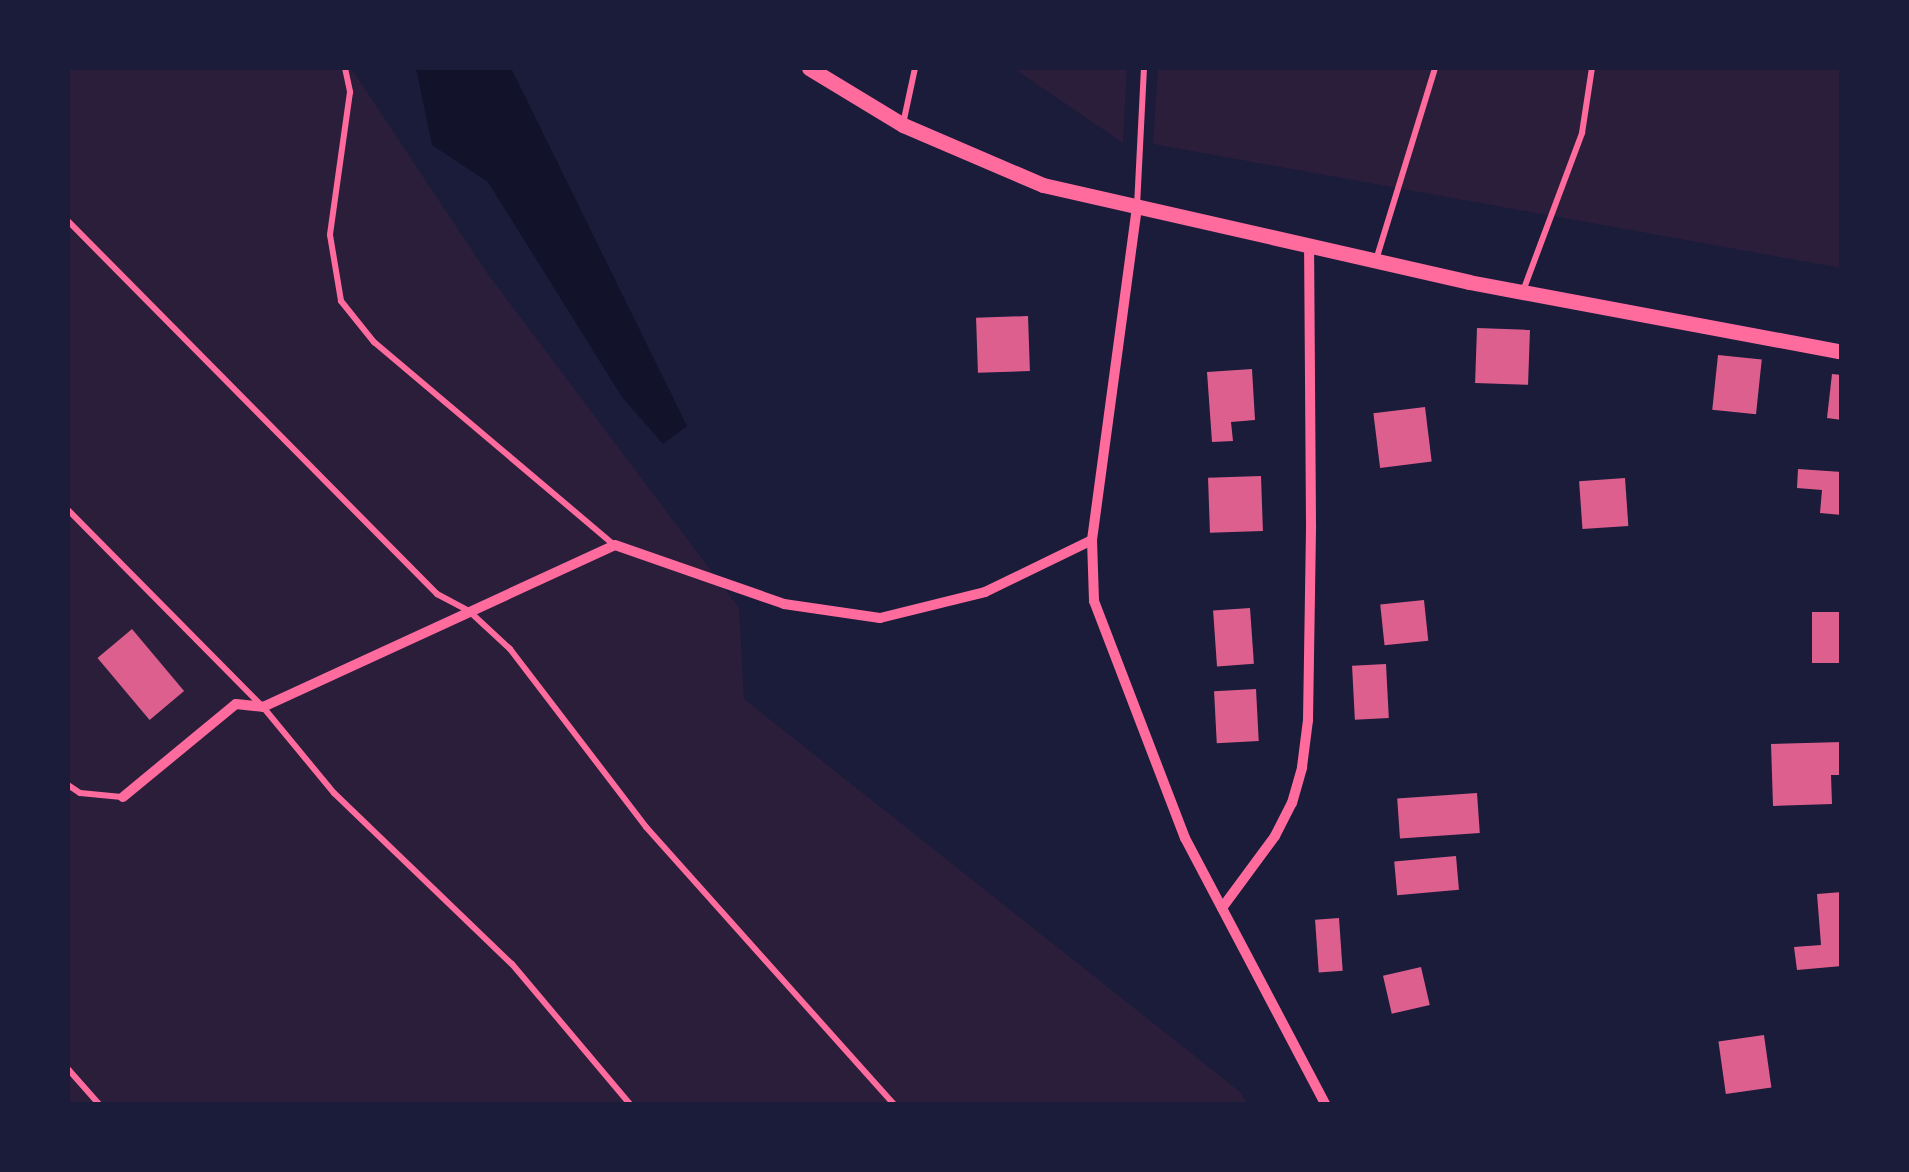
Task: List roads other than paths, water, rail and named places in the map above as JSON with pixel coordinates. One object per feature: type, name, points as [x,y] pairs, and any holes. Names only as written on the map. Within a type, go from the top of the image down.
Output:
[{"type":"street","points":[[809,68],[902,126],[1043,185],[1376,262],[1842,352]]},
{"type":"street","points":[[1136,207],[1092,540],[1094,601],[1185,838],[1325,1104]]},
{"type":"street","points":[[1222,908],[1276,836],[1292,804],[1302,767],[1308,720],[1309,246]]},
{"type":"street","points":[[124,797],[236,704],[263,707],[615,546],[784,604],[880,618],[984,592],[1092,540]]},
{"type":"lane","points":[[344,68],[350,92],[330,235],[341,301],[374,342],[615,546]]},
{"type":"lane","points":[[902,126],[915,68]]},
{"type":"lane","points":[[1136,207],[1144,68]]},
{"type":"lane","points":[[1376,262],[1435,68]]},
{"type":"lane","points":[[1522,292],[1582,134],[1592,68]]},
{"type":"lane","points":[[68,220],[437,594],[469,611],[510,649],[646,827],[894,1104]]},
{"type":"lane","points":[[68,510],[263,707],[334,794],[512,964],[630,1104]]},
{"type":"lane","points":[[68,784],[80,793],[124,797]]},
{"type":"lane","points":[[68,1068],[100,1104]]}]
